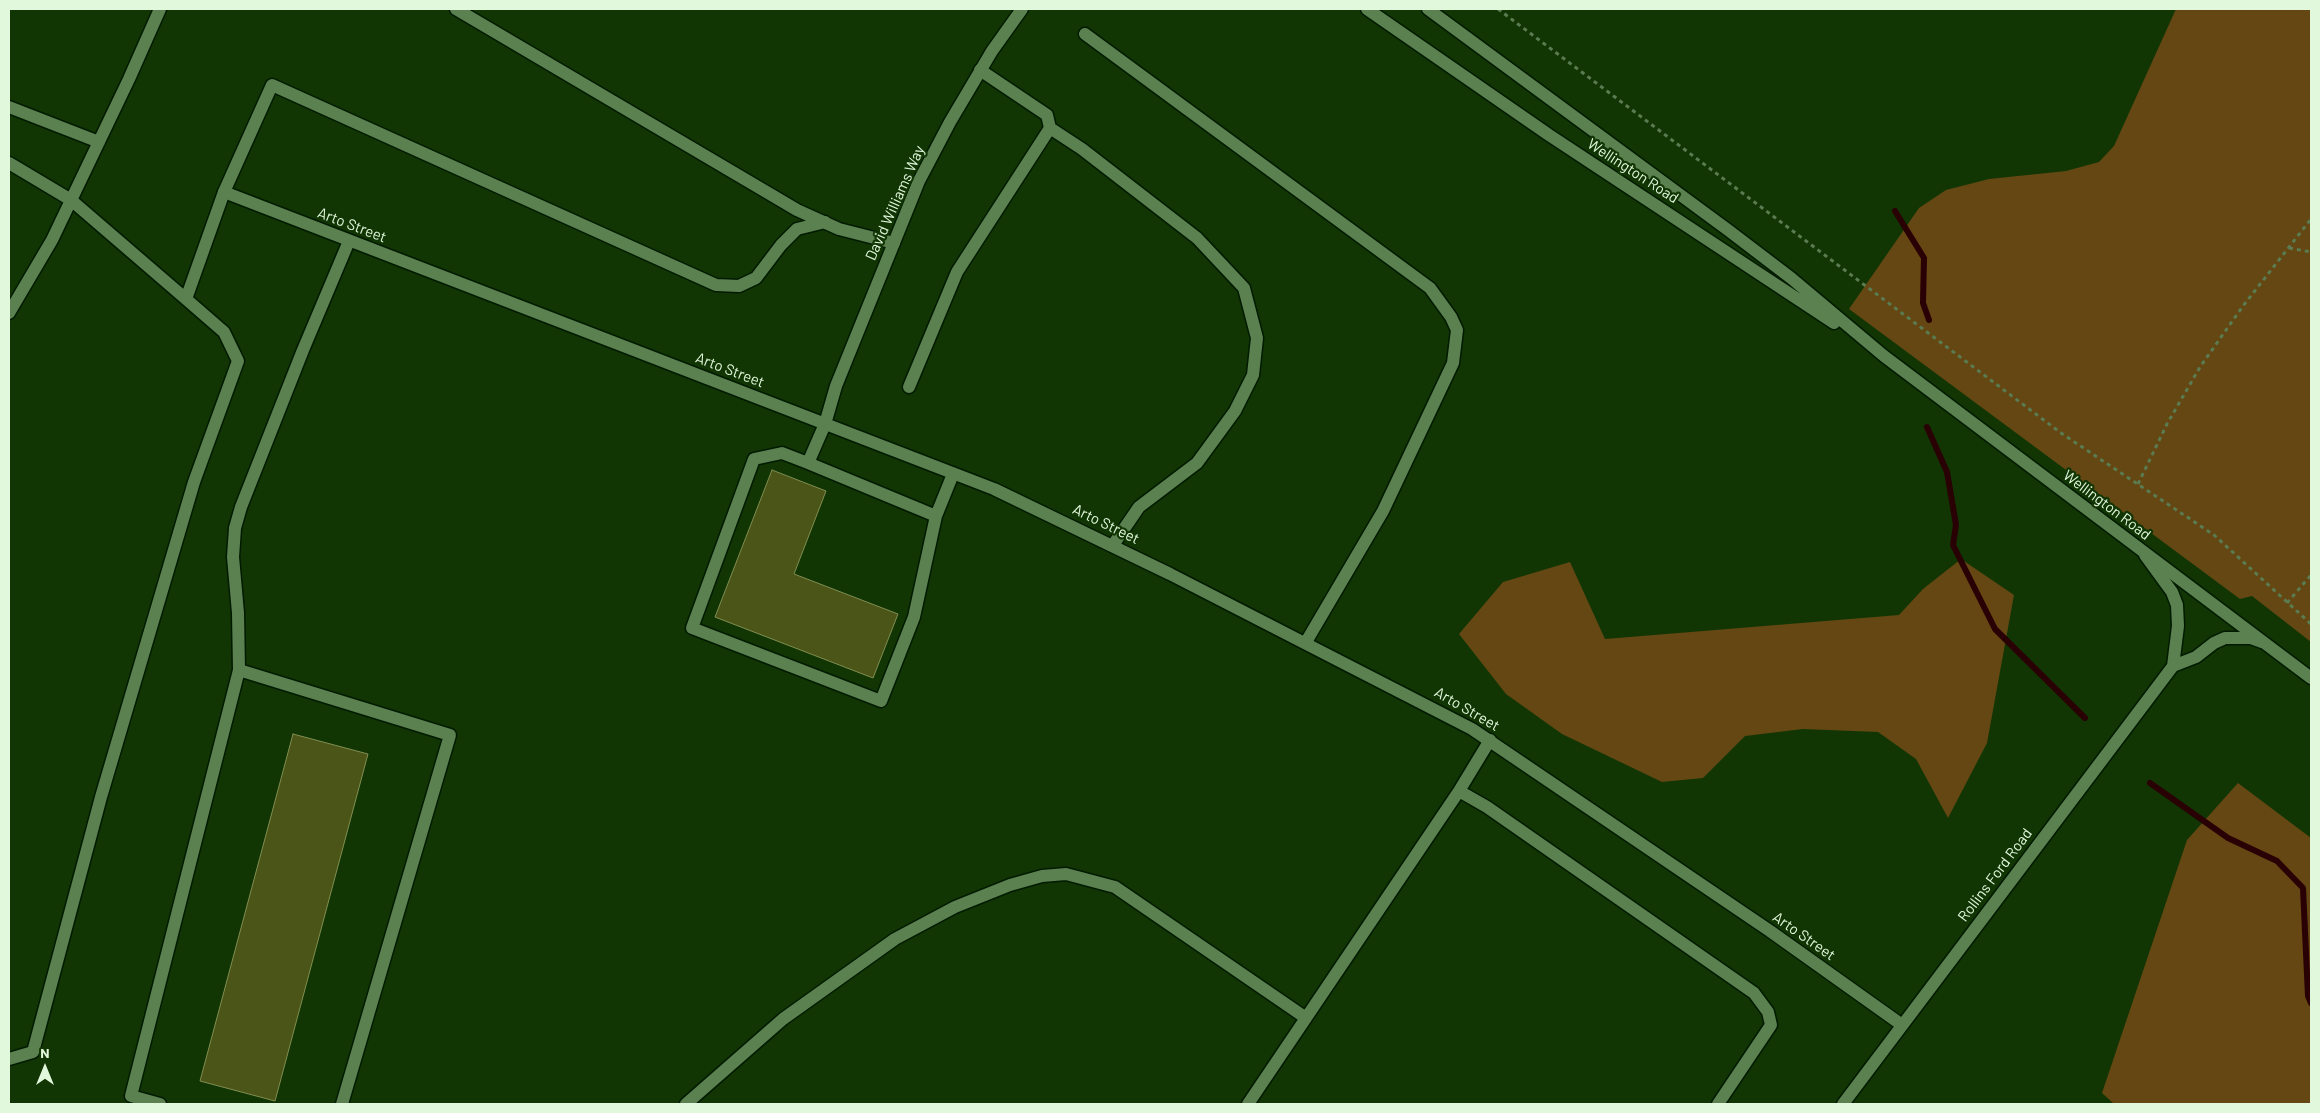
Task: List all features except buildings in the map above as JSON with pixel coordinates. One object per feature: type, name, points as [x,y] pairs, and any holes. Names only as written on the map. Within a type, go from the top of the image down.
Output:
[{"type":"street","points":[[9,312],[52,240],[160,9]]},
{"type":"street","points":[[456,9],[797,210],[839,229],[894,243]]},
{"type":"street","name":"David Williams Way","points":[[808,463],[825,424],[836,386],[919,181],[980,70],[1022,9]]},
{"type":"street","name":"Wellington Road","points":[[1367,9],[1549,135],[1884,356]]},
{"type":"street","name":"Wellington Road","points":[[1428,9],[1750,246],[1884,356],[2311,678]]},
{"type":"street","points":[[1085,34],[1430,288],[1451,317],[1457,330],[1453,363],[1383,511],[1306,642]]},
{"type":"street","points":[[980,70],[1047,115],[1050,128],[1082,149],[1197,238],[1244,288],[1257,338],[1253,375],[1235,411],[1198,463],[1139,508],[1113,545]]},
{"type":"street","points":[[186,300],[224,192],[272,85],[716,285],[739,286],[756,278],[781,245],[797,229],[825,222]]},
{"type":"street","points":[[9,107],[99,142]]},
{"type":"street","points":[[909,387],[957,272],[1050,128]]},
{"type":"street","points":[[9,163],[71,200],[224,332],[238,361],[192,491],[101,798],[33,1052],[9,1059]]},
{"type":"street","name":"Arto Street","points":[[224,192],[953,474],[1020,501],[1113,545],[1306,642],[1472,729],[1770,931],[1902,1025]]},
{"type":"street","points":[[160,1104],[131,1096],[239,670],[238,613],[233,557],[235,528],[241,507],[303,350],[349,241]]},
{"type":"street","points":[[936,516],[782,453],[754,459],[692,628],[881,701],[914,617],[936,516],[953,474]]},
{"type":"street","name":"Rollins Ford Road","points":[[1843,1104],[2173,666],[2178,626],[2177,605],[2172,592],[2144,553]]},
{"type":"street","points":[[2173,666],[2196,657],[2214,643],[2225,638],[2251,638],[2263,642]]},
{"type":"street","points":[[239,670],[450,735],[342,1104]]},
{"type":"street","points":[[1248,1104],[1459,790],[1490,740]]},
{"type":"street","points":[[1459,790],[1754,992],[1768,1012],[1771,1025],[1718,1104]]},
{"type":"street","points":[[686,1104],[783,1019],[895,939],[955,908],[1010,884],[1042,876],[1066,874],[1115,887],[1306,1018]]},
{"type":"path","points":[[1498,9],[2061,433],[2214,535],[2311,624]]},
{"type":"path","points":[[2138,484],[2167,424],[2200,367],[2311,219]]},
{"type":"path","points":[[2289,248],[2311,252]]},
{"type":"path","points":[[2287,604],[2311,575]]},
{"type":"shaded area","points":[[2176,9],[2311,9],[2311,642],[2252,596],[2240,599],[1849,309],[1919,208],[1946,190],[1989,179],[2066,171],[2099,162],[2114,146]]},
{"type":"shaded area","points":[[1961,559],[2014,595],[1987,743],[1948,818],[1916,759],[1878,732],[1803,729],[1745,736],[1703,778],[1662,782],[1562,734],[1506,694],[1459,634],[1503,582],[1570,562],[1605,639],[1899,615],[1923,589]]},
{"type":"shaded area","points":[[2238,783],[2311,838],[2311,1104],[2114,1104],[2102,1093],[2187,840]]},
{"type":"waterway","points":[[1895,211],[1924,258],[1923,303],[1929,320]]},
{"type":"waterway","points":[[1927,427],[1947,472],[1956,525],[1953,545],[1995,629],[2085,718]]},
{"type":"waterway","points":[[2150,783],[2228,838],[2277,861],[2303,888],[2308,996],[2311,1003]]}]
